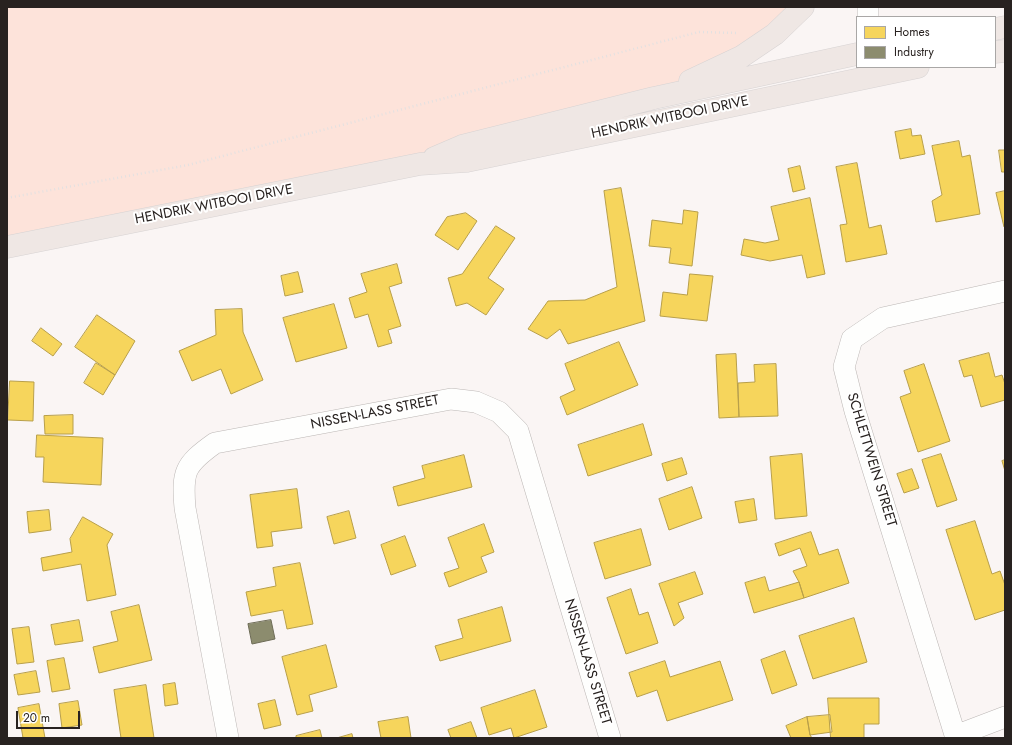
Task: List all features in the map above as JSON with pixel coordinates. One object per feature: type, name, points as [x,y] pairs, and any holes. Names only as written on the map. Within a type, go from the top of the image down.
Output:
[{"type":"main road","points":[[654,98],[741,57],[775,34],[803,7]]},
{"type":"main road","name":"HENDRIK WITBOOI DRIVE","points":[[420,164],[462,146],[654,98],[856,54]]},
{"type":"main road","name":"HENDRIK WITBOOI DRIVE","points":[[7,247],[420,164],[467,161],[869,72],[908,68]]},
{"type":"street","name":"SCHLETTWEIN STREET","points":[[1005,291],[883,318],[852,339],[844,367],[854,411],[956,737],[1005,717]]},
{"type":"street","name":"NISSEN-LASS STREET","points":[[228,738],[185,508],[183,485],[187,469],[198,455],[215,443],[451,399],[476,402],[499,412],[518,431],[610,738]]},
{"type":"path","points":[[7,198],[188,165],[699,32],[775,34]]},
{"type":"shaded area","points":[[7,7],[803,7],[654,98],[462,146],[7,247]]},
{"type":"building: Homes","points":[[911,129],[912,136],[921,135],[925,154],[900,159],[895,132]]},
{"type":"building: Homes","points":[[959,141],[962,157],[970,155],[980,214],[936,222],[932,201],[942,195],[932,146]]},
{"type":"building: Homes","points":[[999,150],[1005,150],[1005,172],[1002,172]]},
{"type":"building: Homes","points":[[857,163],[869,228],[881,225],[887,254],[846,262],[840,225],[847,224],[836,167]]},
{"type":"building: Homes","points":[[800,166],[805,189],[793,192],[788,169]]},
{"type":"building: Homes","points":[[621,188],[645,321],[568,344],[560,329],[547,339],[528,329],[548,301],[585,300],[617,287],[604,191]]},
{"type":"building: Homes","points":[[1005,191],[1005,227],[1004,227],[996,193]]},
{"type":"building: Homes","points":[[810,198],[825,274],[807,278],[802,255],[770,261],[741,255],[744,239],[765,243],[779,240],[771,207]]},
{"type":"building: Homes","points":[[684,210],[698,212],[692,266],[669,263],[671,248],[649,246],[652,220],[682,224]]},
{"type":"building: Homes","points":[[466,213],[477,221],[458,250],[435,235],[447,217]]},
{"type":"building: Homes","points":[[496,226],[515,238],[488,278],[504,289],[486,315],[467,303],[456,306],[448,278],[462,274]]},
{"type":"building: Homes","points":[[397,264],[402,283],[389,287],[401,326],[388,330],[392,343],[378,347],[368,314],[355,318],[349,298],[367,292],[361,274]]},
{"type":"building: Homes","points":[[298,272],[303,292],[285,296],[281,276]]},
{"type":"building: Homes","points":[[690,274],[713,276],[707,321],[660,316],[663,292],[687,295]]},
{"type":"building: Homes","points":[[334,304],[347,348],[296,362],[283,318]]},
{"type":"building: Homes","points":[[242,309],[243,332],[263,380],[231,394],[221,369],[192,381],[179,351],[216,335],[215,310]]},
{"type":"building: Homes","points":[[97,315],[135,341],[115,375],[75,347]]},
{"type":"building: Homes","points":[[41,328],[62,344],[53,356],[32,341]]},
{"type":"building: Homes","points":[[619,342],[638,385],[567,415],[560,397],[575,390],[565,364]]},
{"type":"building: Homes","points":[[989,353],[995,377],[1002,375],[1005,384],[1005,400],[981,407],[972,375],[964,377],[959,361]]},
{"type":"building: Homes","points":[[736,354],[739,417],[719,418],[716,355]]},
{"type":"building: Homes","points":[[96,363],[115,375],[103,395],[84,383]]},
{"type":"building: Homes","points":[[776,364],[778,416],[739,417],[738,383],[755,382],[754,365]]},
{"type":"building: Homes","points":[[924,364],[950,441],[918,452],[900,397],[911,393],[904,371]]},
{"type":"building: Homes","points":[[10,381],[34,382],[33,421],[8,420]]},
{"type":"building: Homes","points":[[73,415],[73,434],[45,434],[44,416]]},
{"type":"building: Homes","points":[[643,424],[652,455],[588,476],[578,445]]},
{"type":"building: Homes","points":[[37,435],[103,438],[101,485],[43,482],[44,457],[36,457]]},
{"type":"building: Homes","points":[[802,454],[807,516],[775,519],[770,457]]},
{"type":"building: Homes","points":[[941,454],[957,500],[937,507],[922,460]]},
{"type":"building: Homes","points":[[464,455],[472,487],[398,506],[393,487],[425,478],[422,466]]},
{"type":"building: Homes","points":[[682,458],[687,474],[667,481],[662,464]]},
{"type":"building: Homes","points":[[1005,460],[1005,471],[1002,461]]},
{"type":"building: Homes","points":[[912,469],[919,488],[904,493],[897,474]]},
{"type":"building: Homes","points":[[692,487],[702,518],[669,530],[659,499]]},
{"type":"building: Homes","points":[[297,489],[302,528],[271,532],[273,546],[257,548],[250,495]]},
{"type":"building: Homes","points":[[754,499],[757,520],[739,523],[735,502]]},
{"type":"building: Homes","points":[[49,510],[51,530],[29,533],[27,512]]},
{"type":"building: Homes","points":[[349,511],[356,538],[334,544],[327,517]]},
{"type":"building: Homes","points":[[83,517],[113,534],[107,545],[116,595],[87,601],[81,564],[43,571],[41,558],[72,552],[70,539]]},
{"type":"building: Homes","points":[[975,521],[992,574],[1000,571],[1005,585],[1005,610],[975,620],[946,530]]},
{"type":"building: Homes","points":[[484,524],[494,552],[481,557],[487,572],[449,587],[444,573],[459,568],[448,538]]},
{"type":"building: Homes","points":[[641,529],[651,565],[605,579],[594,543]]},
{"type":"building: Homes","points":[[811,532],[819,555],[838,549],[849,583],[804,598],[799,582],[793,571],[807,566],[800,548],[779,556],[775,544]]},
{"type":"building: Homes","points":[[405,536],[416,566],[391,575],[381,545]]},
{"type":"building: Homes","points":[[300,563],[313,624],[287,629],[283,610],[251,616],[246,592],[276,586],[273,568]]},
{"type":"building: Homes","points":[[695,572],[703,594],[678,603],[684,618],[674,626],[659,584]]},
{"type":"building: Homes","points":[[765,577],[769,591],[799,582],[804,598],[754,613],[745,583]]},
{"type":"building: Homes","points":[[631,589],[639,615],[648,612],[658,643],[626,654],[607,598]]},
{"type":"building: Homes","points":[[139,605],[152,660],[99,673],[93,647],[118,641],[111,612]]},
{"type":"building: Homes","points":[[502,607],[511,641],[440,661],[435,646],[463,638],[458,620]]},
{"type":"building: Homes","points":[[854,618],[867,662],[813,679],[799,636]]},
{"type":"building: Homes","points":[[79,620],[83,641],[55,645],[51,625]]},
{"type":"building: Homes","points":[[29,627],[34,662],[17,664],[12,629]]},
{"type":"building: Homes","points":[[326,645],[337,687],[309,695],[313,711],[297,715],[282,657]]},
{"type":"building: Homes","points":[[785,651],[797,685],[772,694],[761,660]]},
{"type":"building: Homes","points":[[64,658],[70,689],[52,692],[47,661]]},
{"type":"building: Homes","points":[[665,661],[670,677],[720,661],[733,700],[667,721],[657,690],[637,697],[629,673]]},
{"type":"building: Homes","points":[[36,671],[40,692],[18,695],[14,675]]},
{"type":"building: Homes","points":[[175,683],[178,704],[165,706],[163,685]]},
{"type":"building: Homes","points":[[146,685],[154,738],[121,738],[114,690]]},
{"type":"building: Homes","points":[[535,690],[547,727],[514,738],[511,728],[489,735],[481,708]]},
{"type":"building: Homes","points":[[828,698],[879,698],[879,724],[864,724],[864,738],[831,738]]},
{"type":"building: Homes","points":[[275,700],[281,725],[264,729],[258,704]]},
{"type":"building: Homes","points":[[78,701],[82,725],[62,728],[59,704]]},
{"type":"building: Homes","points":[[39,704],[45,738],[23,738],[18,708]]},
{"type":"building: Homes","points":[[830,715],[832,732],[810,735],[807,717]]},
{"type":"building: Homes","points":[[408,717],[411,738],[381,738],[378,722]]},
{"type":"building: Homes","points":[[807,717],[810,735],[812,738],[791,738],[786,726]]},
{"type":"building: Homes","points":[[471,722],[477,738],[451,738],[448,730]]},
{"type":"building: Homes","points":[[320,730],[322,738],[296,738],[296,736]]},
{"type":"building: Homes","points":[[352,734],[353,738],[337,738]]},
{"type":"building: Industry","points":[[271,620],[275,639],[252,644],[248,624]]}]
